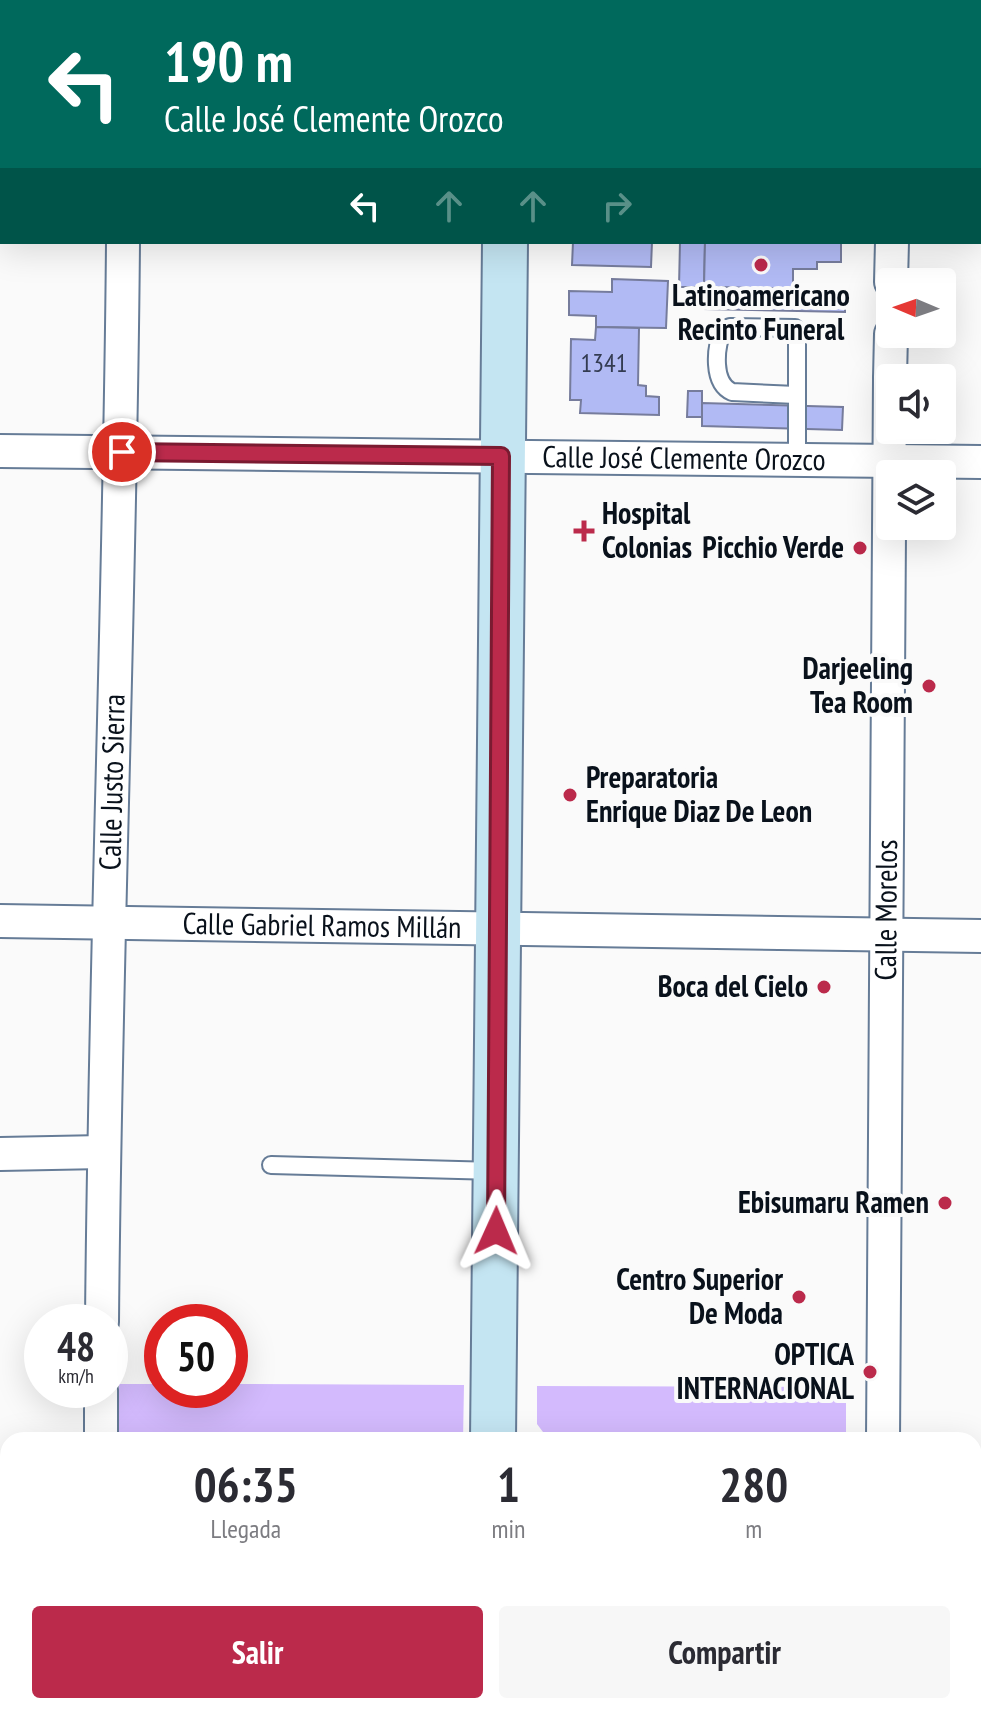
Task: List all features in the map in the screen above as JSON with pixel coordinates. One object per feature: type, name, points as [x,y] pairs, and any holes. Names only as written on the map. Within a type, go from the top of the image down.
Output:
[{"type":"main road","points":[[493,1432],[505,244]]},
{"type":"street","name":"Calle Justo Sierra","points":[[102,1304],[103,1152],[122,452],[123,244]]},
{"type":"street","points":[[891,268],[892,244]]},
{"type":"street","name":"Calle José Clemente Orozco","points":[[0,451],[876,461]]},
{"type":"street","name":"Calle José Clemente Orozco","points":[[956,462],[981,462]]},
{"type":"street","name":"Calle Morelos","points":[[883,1432],[888,540]]},
{"type":"street","name":"Calle Gabriel Ramos Millán","points":[[0,921],[981,936]]},
{"type":"street","points":[[0,1154],[103,1152]]},
{"type":"street","points":[[101,1408],[101,1432]]},
{"type":"lane","points":[[796,395],[724,389],[718,380],[719,339],[723,330],[730,327],[795,328],[797,460]]},
{"type":"lane","points":[[271,1165],[497,1171]]},
{"type":"shaded area","points":[[128,1384],[144,1384],[144,1408],[248,1408],[248,1384],[464,1385],[463,1432],[118,1432],[119,1408],[128,1408]]},
{"type":"shaded area","points":[[537,1386],[846,1387],[846,1432],[543,1432],[537,1424]]},
{"type":"building","points":[[573,244],[652,244],[651,267],[572,265]]},
{"type":"building","points":[[680,244],[705,244],[704,287],[679,287]]},
{"type":"building","name":"Latinoamericano Recinto Funeral","points":[[705,244],[841,244],[841,262],[817,262],[817,269],[793,269],[793,289],[704,287]]},
{"type":"building","points":[[612,279],[668,281],[666,328],[596,327],[596,316],[569,315],[569,291],[612,292]]},
{"type":"building","points":[[704,287],[845,290],[845,312],[704,309]]},
{"type":"building","points":[[596,327],[639,328],[638,385],[646,386],[646,396],[659,397],[659,415],[580,413],[581,400],[570,400],[571,339],[595,340]]},
{"type":"building","points":[[688,391],[702,391],[702,417],[687,417]]},
{"type":"building","points":[[702,403],[843,407],[842,430],[702,426]]},
{"type":"place","name":"Latinoamericano Recinto Funeral","points":[[761,265]]},
{"type":"place","name":"Hospital Colonias","points":[[584,531]]},
{"type":"place","name":"Picchio Verde","points":[[860,548]]},
{"type":"place","name":"Darjeeling Tea Room","points":[[929,686]]},
{"type":"place","name":"Preparatoria Enrique Diaz De Leon","points":[[570,795]]},
{"type":"place","name":"Boca del Cielo","points":[[824,987]]},
{"type":"place","name":"Ebisumaru Ramen","points":[[945,1203]]},
{"type":"place","name":"Centro Superior De Moda","points":[[799,1297]]},
{"type":"place","name":"OPTICA INTERNACIONAL","points":[[870,1372]]},
{"type":"route","points":[[122,452],[501,456],[496,1231]]}]
